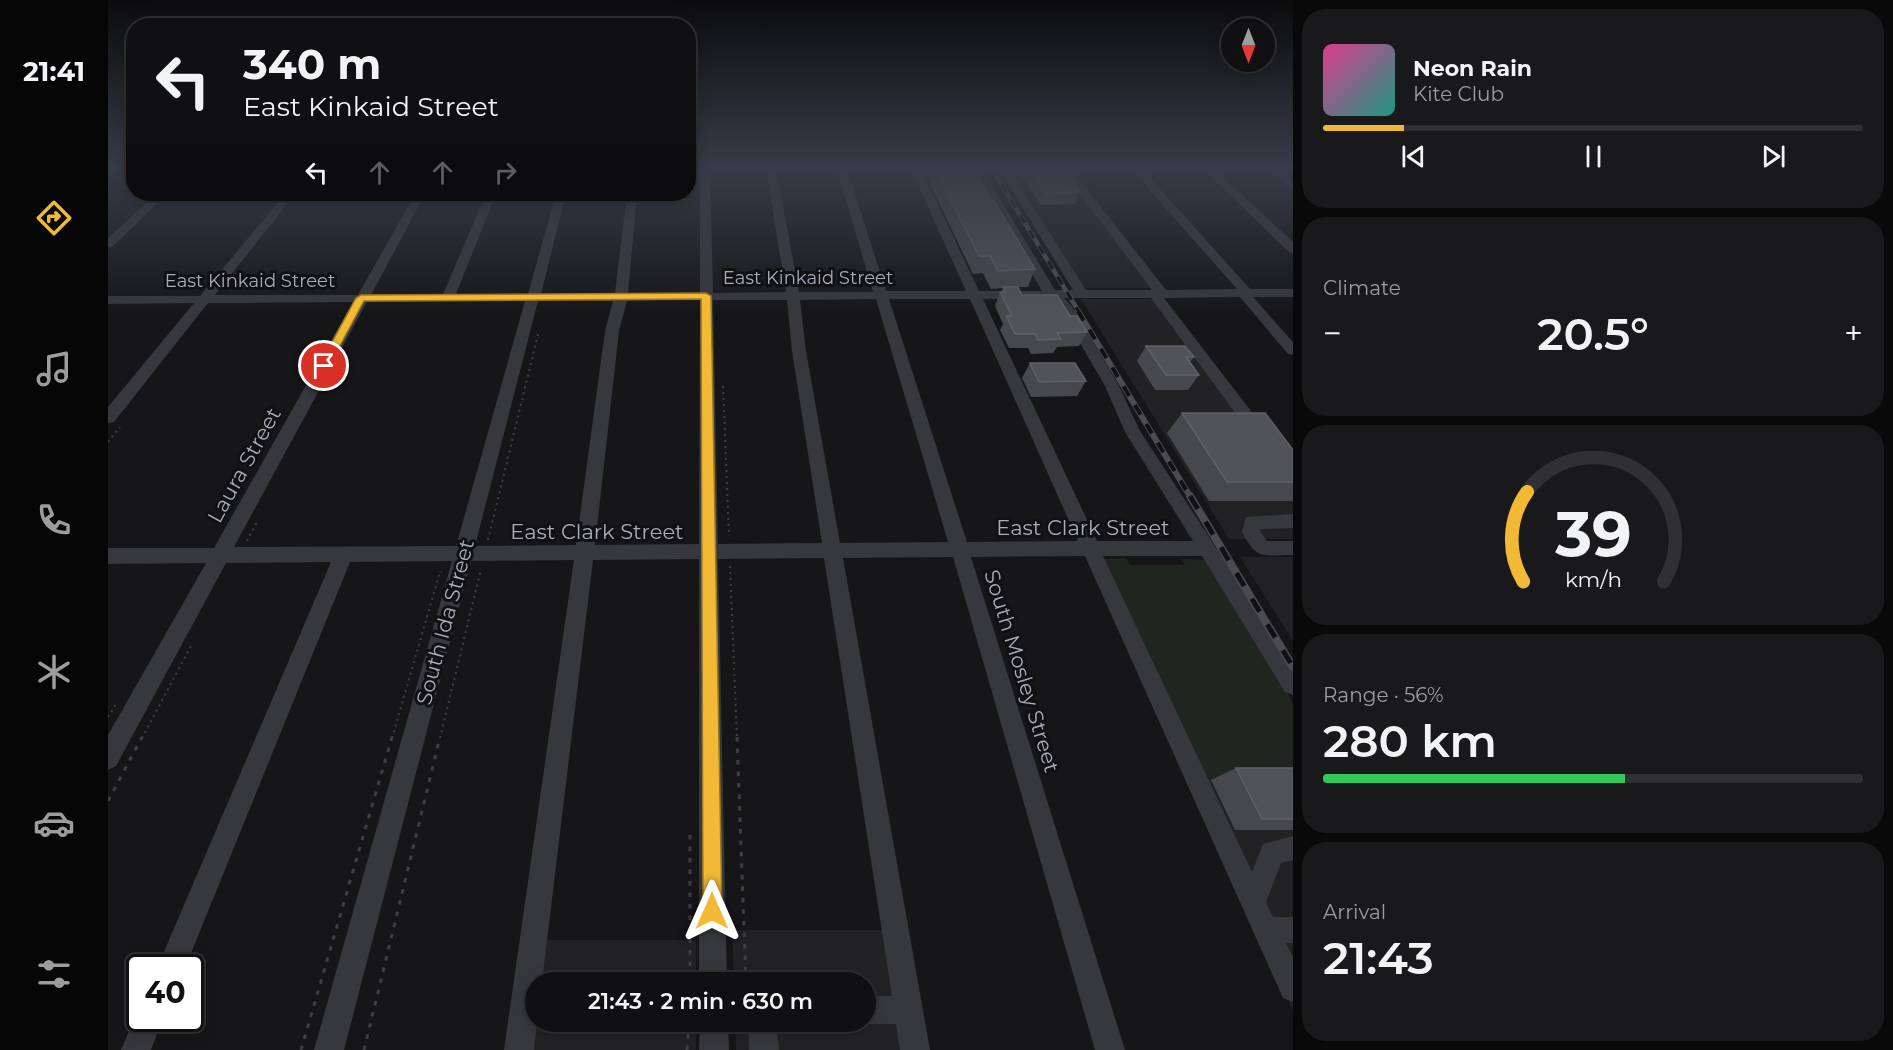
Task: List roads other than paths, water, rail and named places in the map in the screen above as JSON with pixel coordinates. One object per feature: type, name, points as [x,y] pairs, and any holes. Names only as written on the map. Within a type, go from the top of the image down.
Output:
[{"type":"street","points":[[108,244],[136,218]]},
{"type":"street","points":[[108,418],[271,218]]},
{"type":"street","name":"Laura Street","points":[[108,758],[406,218]]},
{"type":"street","points":[[448,298],[481,218]]},
{"type":"street","name":"South Ida Street","points":[[329,1050],[554,218]]},
{"type":"street","points":[[519,1050],[549,836],[612,331],[621,297],[629,218]]},
{"type":"street","points":[[705,218],[713,972]]},
{"type":"street","points":[[779,218],[793,296],[799,351],[915,1050]]},
{"type":"street","name":"South Mosley Street","points":[[857,218],[960,550],[1110,1050]]},
{"type":"street","points":[[938,218],[1253,903],[1280,930],[1293,988]]},
{"type":"street","points":[[1005,218],[1037,274],[1051,294],[1064,305],[1112,386],[1133,432],[1201,549],[1293,686]]},
{"type":"street","points":[[1035,218],[1082,294]]},
{"type":"street","points":[[1102,218],[1267,445]]},
{"type":"street","points":[[1180,218],[1243,287],[1248,300],[1293,351]]},
{"type":"street","points":[[1260,218],[1293,249]]},
{"type":"street","name":"East Kinkaid Street","points":[[108,300],[1293,293]]},
{"type":"street","points":[[1293,520],[1252,522],[1251,532],[1262,548],[1293,548]]},
{"type":"street","name":"East Clark Street","points":[[108,556],[343,555],[462,563],[584,553],[1201,549]]},
{"type":"street","points":[[177,954],[343,555]]},
{"type":"street","points":[[1253,903],[1272,853],[1293,848]]},
{"type":"street","points":[[876,1010],[908,1010]]},
{"type":"street","points":[[136,1050],[143,1032]]},
{"type":"street","points":[[714,1032],[714,1050]]},
{"type":"street","points":[[763,1032],[764,1050]]},
{"type":"railway","points":[[1022,218],[1079,312]]},
{"type":"railway","points":[[1078,311],[1191,498]]},
{"type":"railway","points":[[1190,496],[1293,667]]}]
